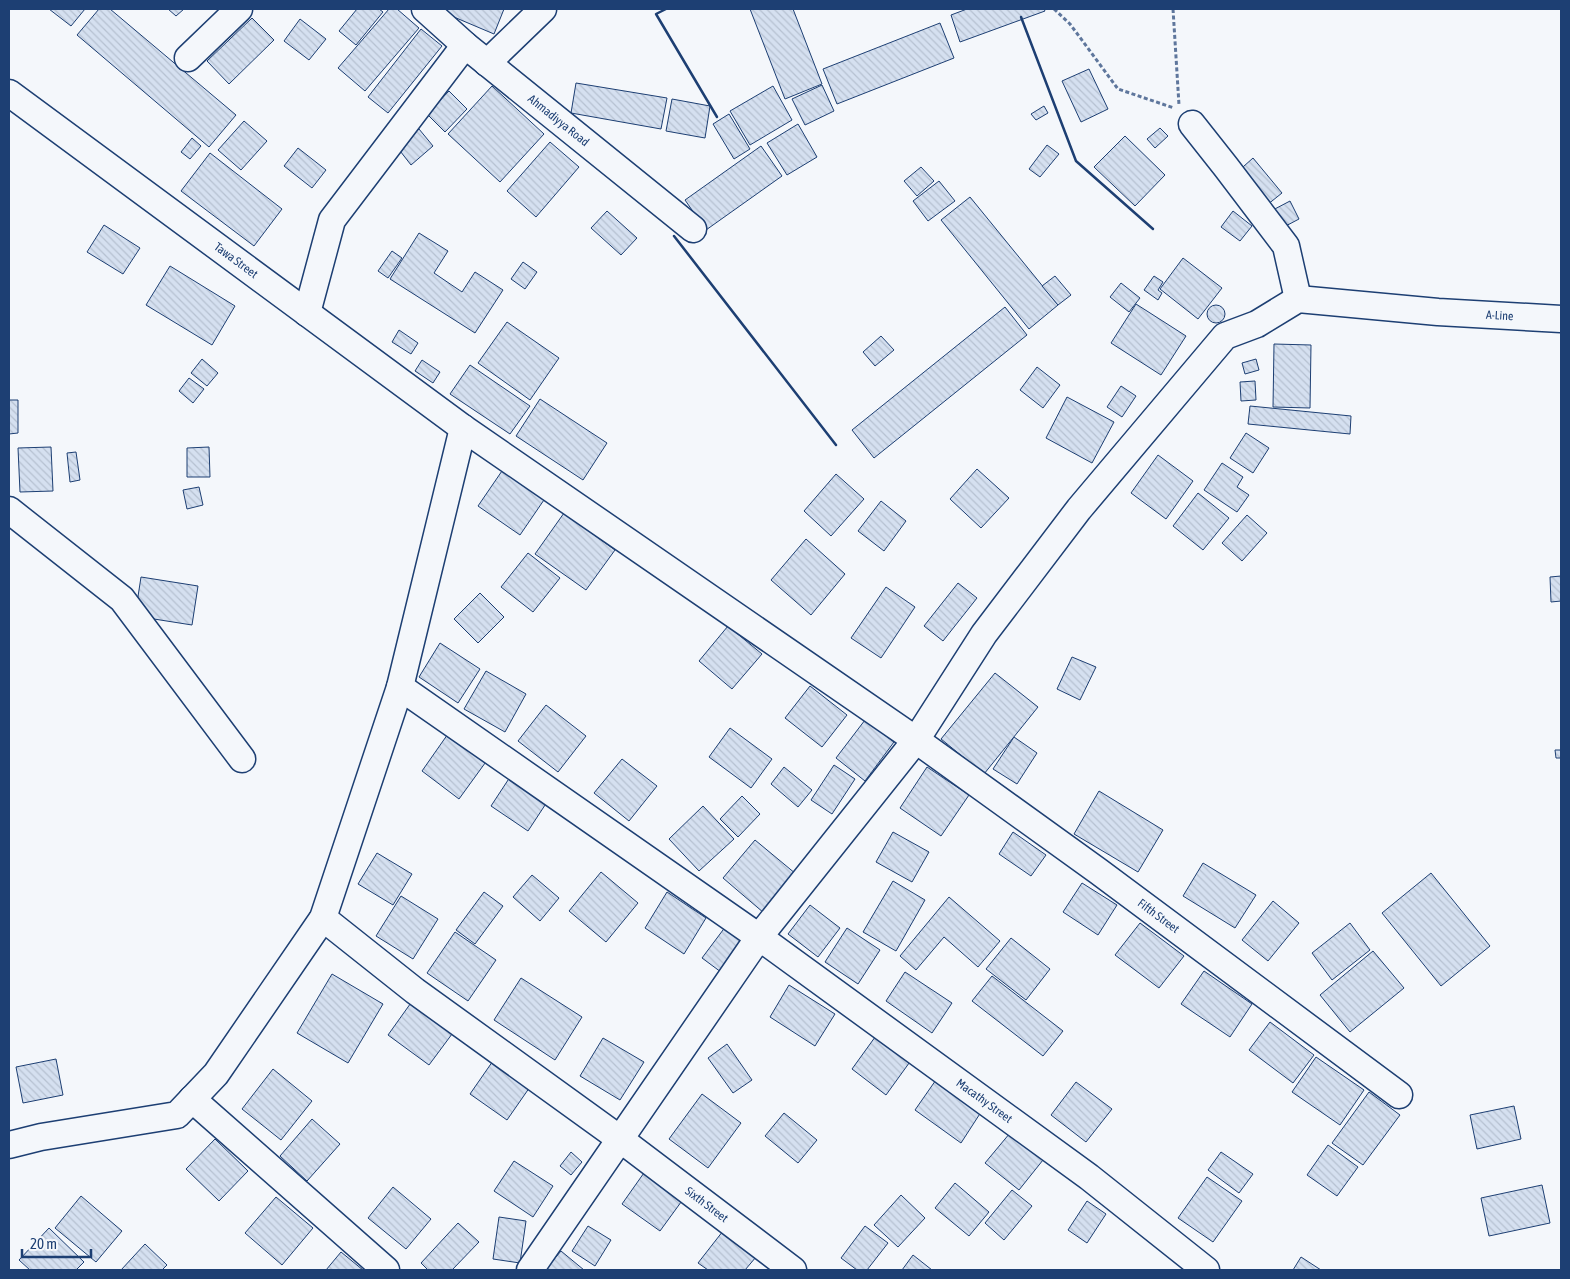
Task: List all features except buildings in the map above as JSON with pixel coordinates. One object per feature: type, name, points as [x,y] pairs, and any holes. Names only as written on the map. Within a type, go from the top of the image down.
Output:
[{"type":"street","points":[[188,58],[239,9]]},
{"type":"street","name":"Ahmadiyya Road","points":[[425,9],[465,45],[693,229]]},
{"type":"street","points":[[487,63],[543,9]]},
{"type":"street","points":[[307,313],[332,220],[465,45]]},
{"type":"street","name":"Tawa Street","points":[[9,93],[463,428]]},
{"type":"street","points":[[530,1270],[758,937],[916,740],[984,634],[1073,517],[1226,336],[1258,324],[1298,299],[1286,246],[1192,124]]},
{"type":"street","name":"A-Line","points":[[1298,299],[1438,312],[1561,319]]},
{"type":"street","points":[[9,1145],[41,1137],[177,1115],[216,1074],[322,918],[400,687],[463,428]]},
{"type":"street","name":"Fifth Street","points":[[463,428],[916,740],[1098,870],[1399,1095]]},
{"type":"street","points":[[9,510],[122,599],[242,759]]},
{"type":"street","name":"Macathy Street","points":[[400,687],[758,937],[1088,1177],[1206,1270]]},
{"type":"street","name":"Sixth Street","points":[[322,918],[415,991],[620,1139],[793,1270]]},
{"type":"street","points":[[192,1098],[386,1270]]},
{"type":"path","points":[[1054,9],[1070,24],[1118,89],[1180,110],[1173,9]]},
{"type":"wall","points":[[666,9],[656,14],[717,117]]},
{"type":"wall","points":[[1021,17],[1076,161],[1153,229]]},
{"type":"wall","points":[[674,236],[836,445]]}]
